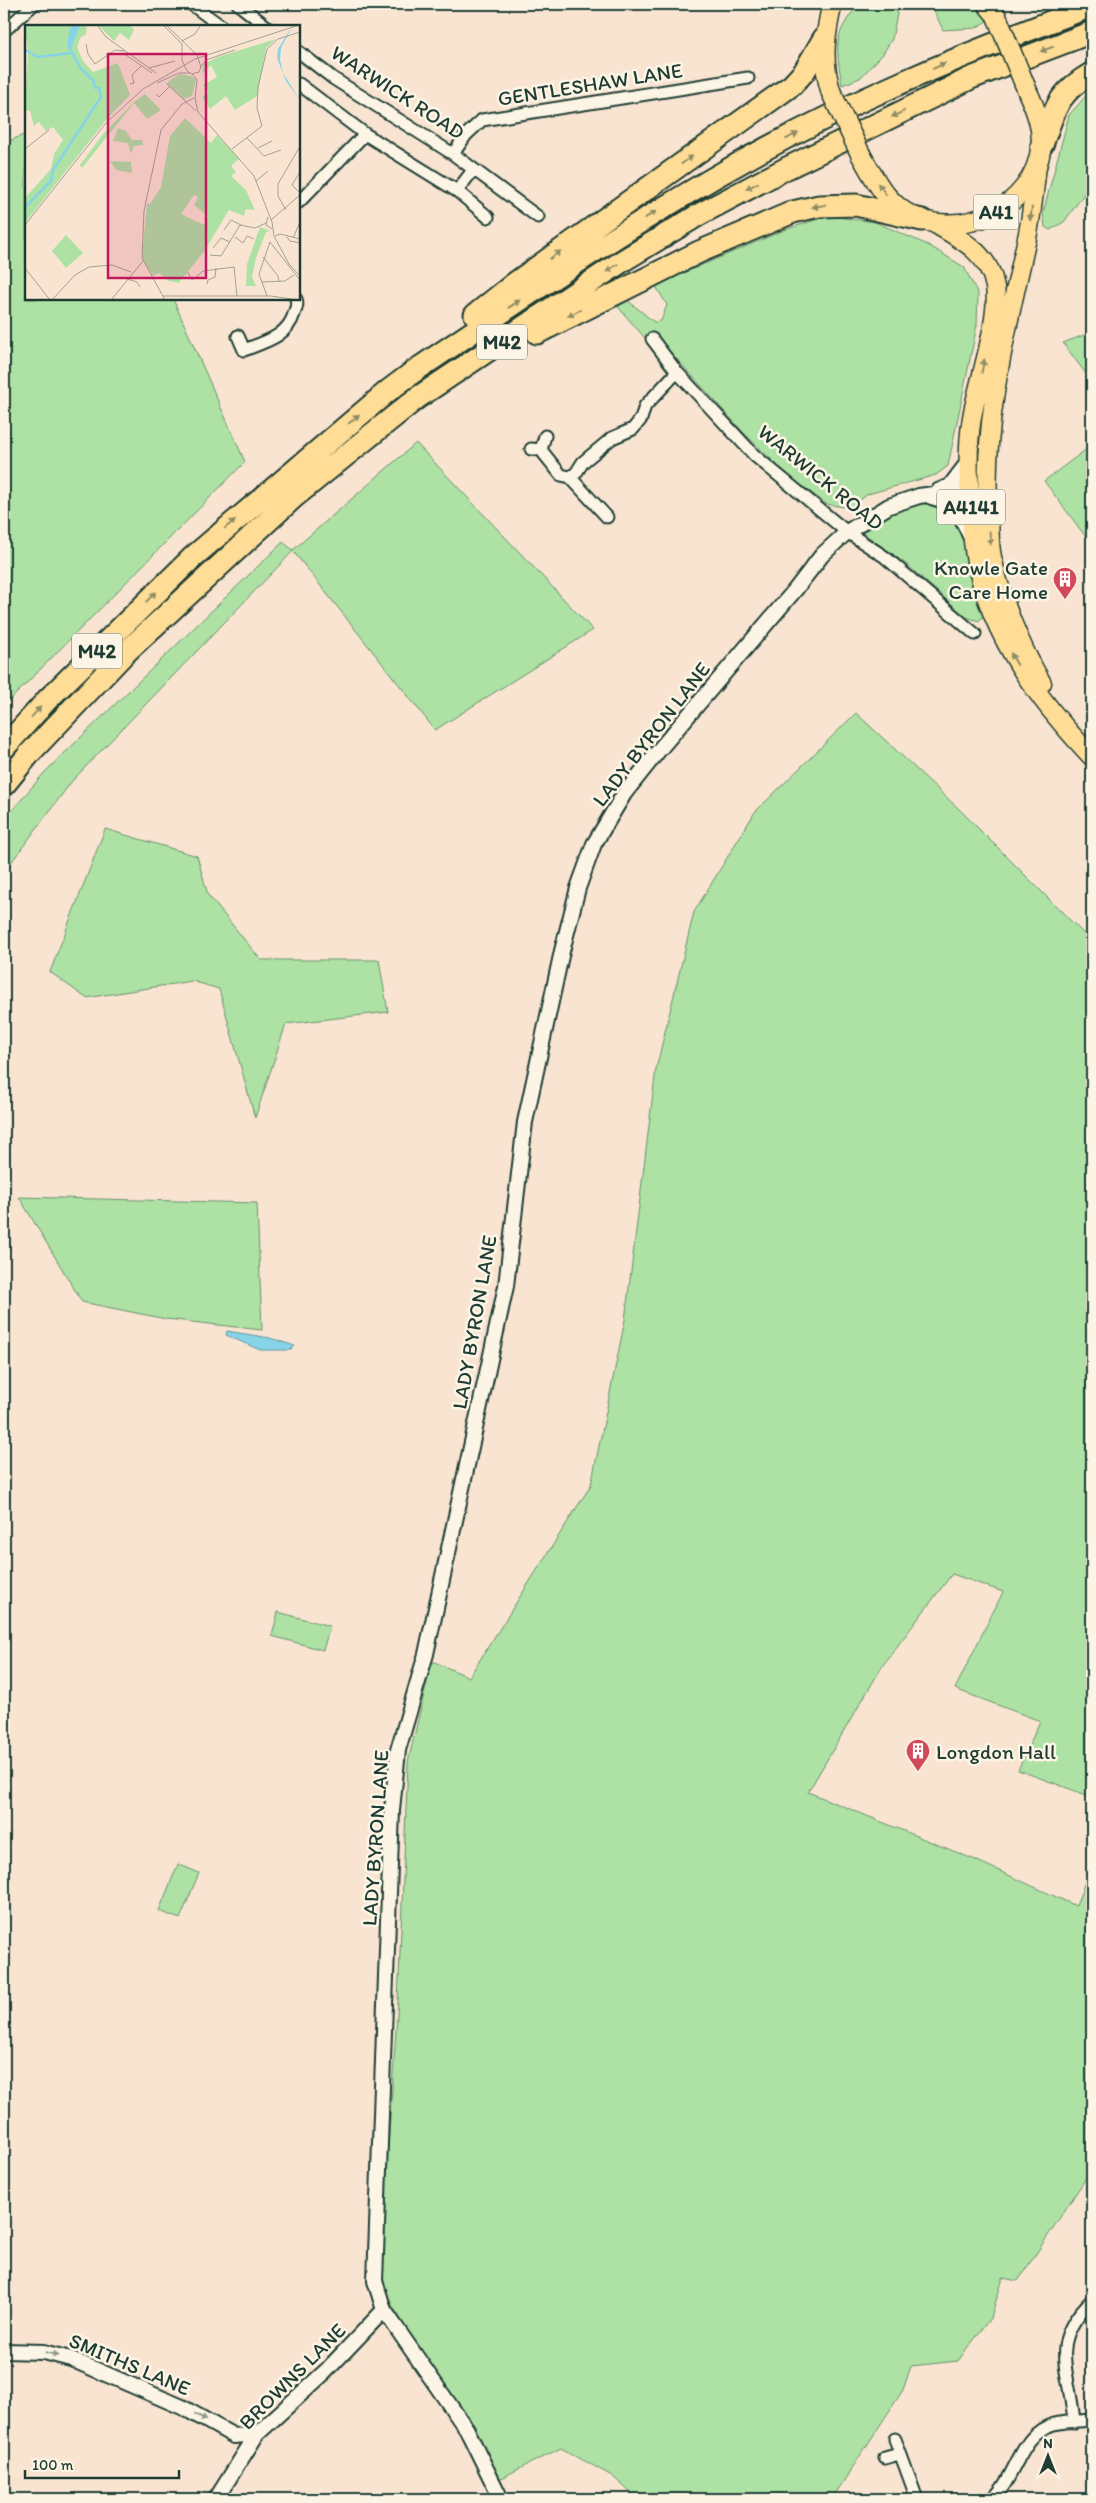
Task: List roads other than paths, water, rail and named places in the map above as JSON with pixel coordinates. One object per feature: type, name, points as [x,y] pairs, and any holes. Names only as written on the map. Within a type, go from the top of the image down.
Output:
[{"type":"highway","points":[[832,4],[826,31],[825,68],[831,92],[861,155],[881,189],[893,203],[929,222]]},
{"type":"highway","points":[[416,370],[457,329],[515,283],[792,85],[804,72],[843,4]]},
{"type":"highway","name":"M42","points":[[4,748],[47,700],[193,556],[388,391],[416,370],[612,238],[723,172],[816,123],[965,54],[1092,6]]},
{"type":"highway","name":"A41","points":[[929,222],[965,224],[986,219],[1011,202],[1022,190],[1037,166],[1042,145],[1038,120],[1030,94],[991,9]]},
{"type":"highway","name":"M42","points":[[4,785],[30,753],[125,653],[328,468],[417,398],[624,260],[700,214],[787,168],[971,78],[1092,32]]},
{"type":"highway","points":[[1042,145],[1057,104],[1064,93],[1077,81],[1092,73]]},
{"type":"highway","points":[[328,468],[480,365],[560,320],[698,252],[768,222],[793,212],[838,204],[867,206],[929,222]]},
{"type":"main road","name":"A4141","points":[[1037,166],[1028,236],[1010,305],[998,374],[988,454],[986,488],[992,556],[1004,596],[1032,666],[1075,739]]},
{"type":"main road","name":"A4141","points":[[929,222],[968,243],[979,253],[987,264],[995,287],[995,312],[972,417],[969,461],[969,489],[974,544],[983,586],[1005,643],[1023,674],[1075,739],[1092,757]]},
{"type":"main road","points":[[969,489],[976,484],[978,477],[979,452],[988,399],[998,374]]},
{"type":"street","points":[[4,31],[34,4]]},
{"type":"street","points":[[191,4],[220,25]]},
{"type":"street","points":[[238,4],[265,25]]},
{"type":"street","name":"WARWICK ROAD","points":[[300,53],[334,79],[453,154],[472,170],[538,217]]},
{"type":"street","name":"GENTLESHAW LANE","points":[[453,154],[466,134],[482,120],[748,78]]},
{"type":"street","points":[[300,85],[365,134],[457,191],[488,217]]},
{"type":"street","points":[[300,201],[365,134]]},
{"type":"street","name":"WARWICK ROAD","points":[[457,191],[472,170]]},
{"type":"street","points":[[238,336],[244,350],[279,336],[292,321],[296,300]]},
{"type":"street","name":"WARWICK ROAD","points":[[652,339],[677,372],[755,456],[846,532],[885,557],[975,634]]},
{"type":"street","points":[[570,477],[576,473],[583,462],[612,438],[633,429],[641,419],[644,406],[677,372]]},
{"type":"street","points":[[545,436],[536,450],[561,474],[570,477],[607,517]]},
{"type":"street","points":[[926,496],[950,486],[969,461]]},
{"type":"street","name":"LADY BYRON LANE","points":[[501,2499],[466,2430],[384,2310],[375,2281],[392,1810],[398,1750],[426,1654],[506,1286],[525,1122],[562,951],[578,888],[594,844],[624,794],[681,723],[795,590],[822,555],[846,532],[889,506],[926,496],[969,489]]},
{"type":"street","points":[[926,496],[951,504],[961,514],[974,544]]},
{"type":"street","points":[[1074,2422],[1071,2391],[1064,2370],[1065,2343],[1071,2325],[1090,2305]]},
{"type":"street","name":"BROWNS LANE","points":[[216,2499],[257,2434],[326,2371],[384,2310]]},
{"type":"street","name":"SMITHS LANE","points":[[4,2351],[44,2352],[71,2359],[182,2407],[234,2436]]},
{"type":"street","points":[[992,2499],[1003,2488],[1034,2435],[1042,2429],[1055,2424],[1092,2420]]},
{"type":"street","points":[[238,2464],[239,2446],[234,2436],[257,2434]]},
{"type":"street","points":[[895,2439],[917,2499]]},
{"type":"street","points":[[885,2458],[899,2454]]},
{"type":"water","points":[[227,1331],[270,1338],[295,1346],[291,1350],[260,1350],[226,1335]]},
{"type":"place","name":"Knowle Gate Care Home","points":[[1065,600]]},
{"type":"place","name":"Longdon Hall","points":[[918,1772]]}]
